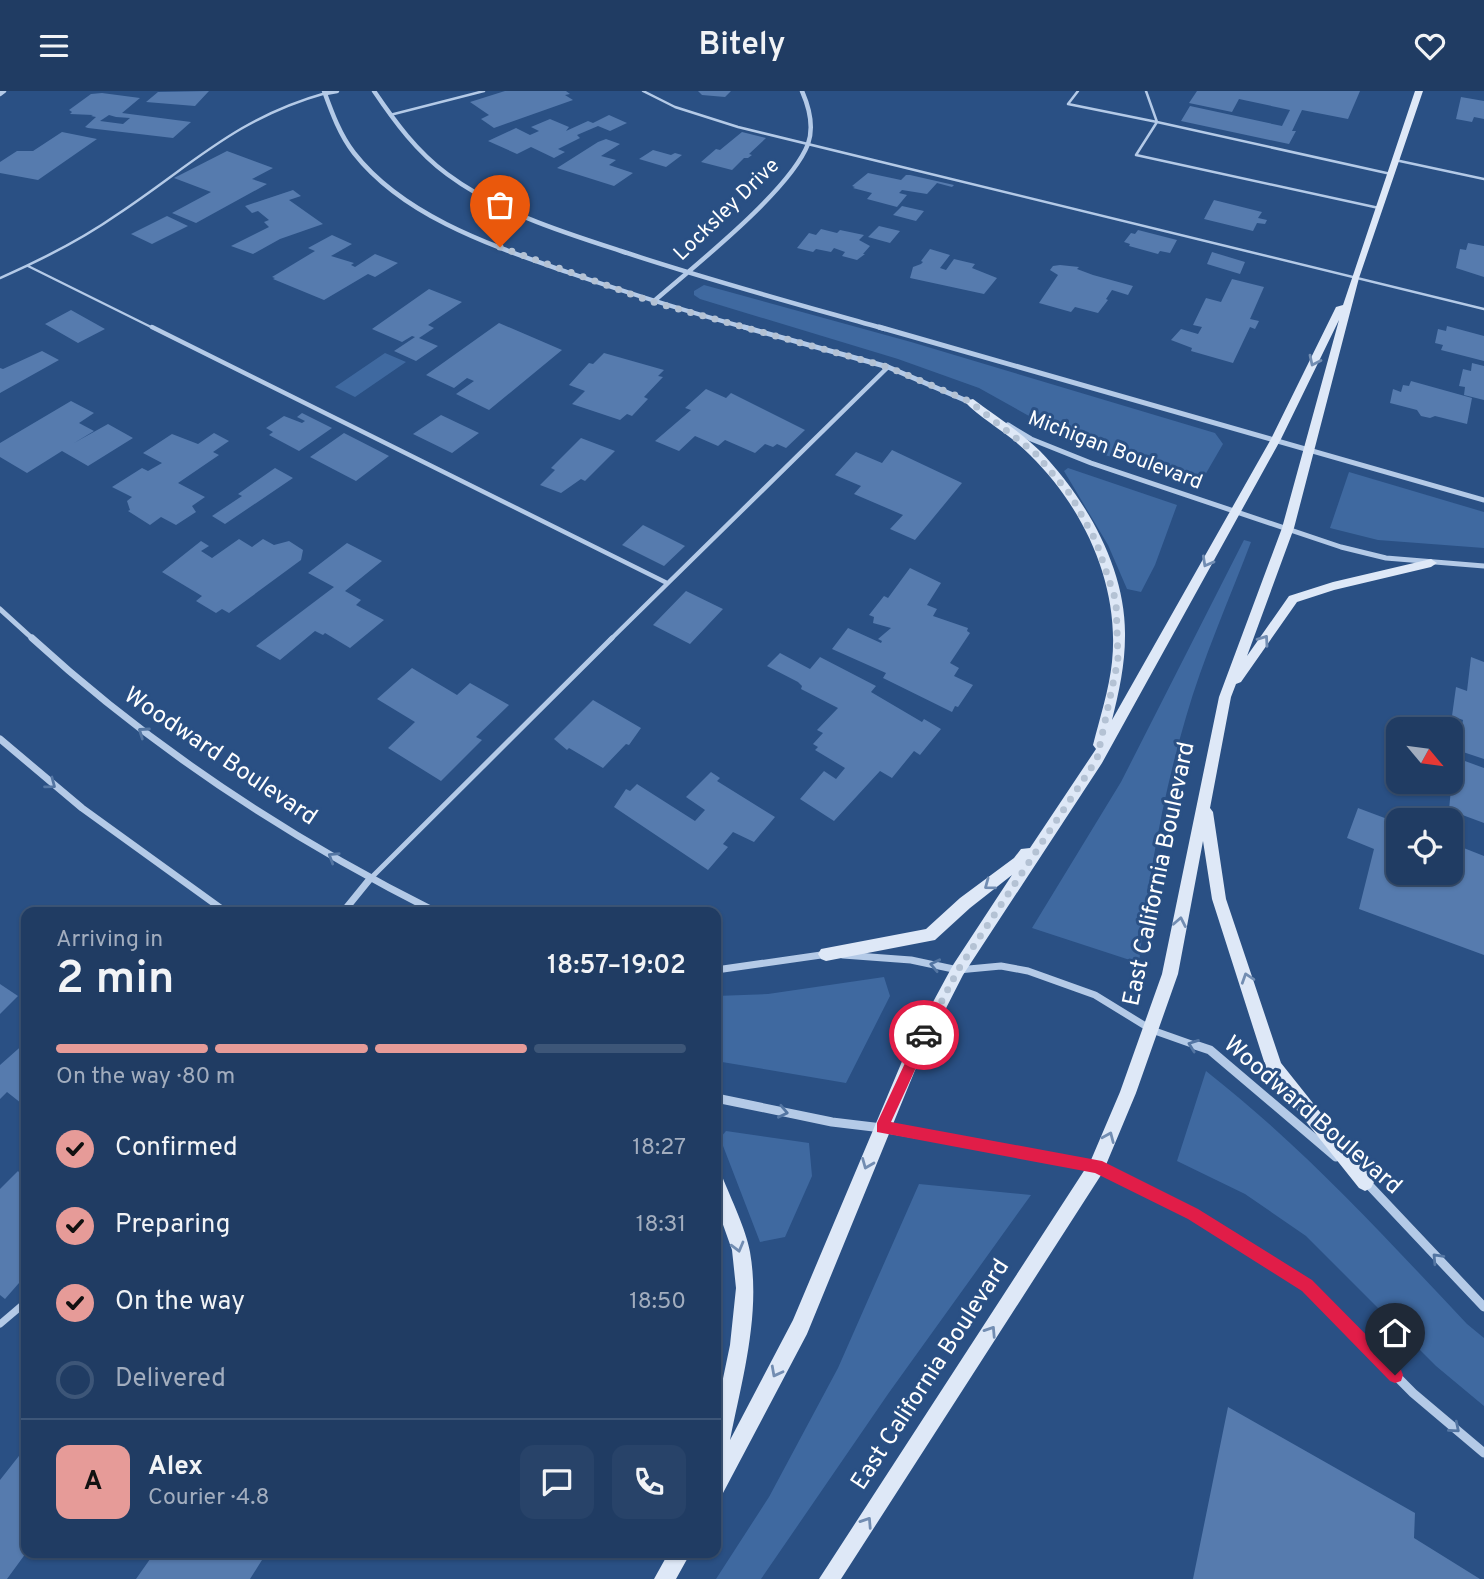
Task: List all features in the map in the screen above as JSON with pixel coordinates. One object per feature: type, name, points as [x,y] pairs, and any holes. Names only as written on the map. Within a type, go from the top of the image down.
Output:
[{"type":"main road","name":"East California Boulevard","points":[[829,1579],[1097,1166],[1152,1030],[1170,974],[1225,697],[1288,528],[1355,278],[1419,91]]},
{"type":"main road","name":"East California Boulevard","points":[[721,1477],[800,1327],[912,1058],[958,970],[1097,759],[1276,439],[1355,278]]},
{"type":"main road","points":[[826,954],[930,935],[1019,862],[1097,759],[1118,660],[1116,601],[1109,572],[1096,541],[1070,494],[1035,453],[969,401]]},
{"type":"main road","points":[[1366,1182],[1274,1068],[1219,899],[1205,803],[1225,697],[1293,599],[1333,586],[1431,563]]},
{"type":"main road","points":[[721,1196],[741,1250],[745,1288],[739,1345],[721,1434]]},
{"type":"street","points":[[325,92],[337,91]]},
{"type":"street","name":"Michigan Boulevard","points":[[374,91],[390,115],[419,148],[457,181],[507,209],[559,231],[685,273],[1484,500]]},
{"type":"street","name":"Locksley Drive","points":[[653,302],[789,175],[808,143],[810,107],[802,91]]},
{"type":"street","name":"Michigan Boulevard","points":[[325,92],[336,123],[354,153],[381,181],[416,207],[519,255],[653,302],[888,367],[969,401],[1031,439],[1104,468],[1341,547],[1386,558],[1484,566]]},
{"type":"street","name":"Woodward Boulevard","points":[[0,609],[123,718],[233,795],[369,880],[426,907]]},
{"type":"street","points":[[0,621],[8,617]]},
{"type":"street","points":[[0,739],[30,767],[219,907]]},
{"type":"street","points":[[347,907],[369,880]]},
{"type":"street","name":"Woodward Boulevard","points":[[721,969],[826,954],[911,960],[958,970],[1001,966],[1028,971],[1095,995],[1152,1030],[1210,1050],[1366,1182],[1484,1307]]},
{"type":"street","points":[[721,1099],[832,1122],[882,1128],[1097,1166],[1193,1214],[1307,1286],[1413,1393],[1484,1453]]},
{"type":"lane","points":[[390,115],[484,91]]},
{"type":"lane","points":[[643,91],[675,107],[700,115],[808,143],[1484,309]]},
{"type":"lane","points":[[1078,91],[1068,104],[1391,174]]},
{"type":"lane","points":[[1146,91],[1157,123]]},
{"type":"lane","points":[[0,278],[71,244],[135,203],[224,136],[274,109],[325,92]]},
{"type":"lane","points":[[1157,123],[1136,155],[1379,208]]},
{"type":"lane","points":[[1394,160],[1484,179]]},
{"type":"lane","points":[[28,266],[667,583]]},
{"type":"lane","points":[[369,880],[888,367]]},
{"type":"lane","points":[[0,1324],[21,1306]]},
{"type":"shaded area","points":[[704,285],[911,342],[1215,433],[1223,444],[1205,475],[1189,481],[1092,451],[979,388],[898,359],[700,299],[694,295],[694,291]]},
{"type":"shaded area","points":[[385,353],[406,362],[355,397],[335,387]]},
{"type":"shaded area","points":[[1068,468],[1177,505],[1155,565],[1141,592],[1127,589],[1108,545],[1064,471]]},
{"type":"shaded area","points":[[1349,472],[1484,512],[1484,548],[1378,540],[1330,528]]},
{"type":"shaded area","points":[[1244,540],[1251,542],[1200,673],[1170,778],[1151,870],[1139,963],[1032,928],[1121,782]]},
{"type":"shaded area","points":[[884,977],[890,996],[846,1083],[721,1062],[721,996],[768,994]]},
{"type":"shaded area","points":[[1206,1071],[1309,1161],[1467,1324],[1484,1338],[1484,1406],[1436,1366],[1306,1236],[1245,1194],[1177,1161]]},
{"type":"shaded area","points":[[726,1131],[809,1143],[812,1176],[785,1237],[760,1242],[721,1137]]},
{"type":"shaded area","points":[[919,1184],[1031,1195],[888,1394],[761,1579],[716,1579],[769,1497],[838,1368]]},
{"type":"building","points":[[209,91],[195,106],[146,102],[158,92]]},
{"type":"building","points":[[505,91],[566,91],[570,94],[565,95],[573,100],[494,128],[481,119],[489,115],[470,102]]},
{"type":"building","points":[[698,91],[731,91],[725,97],[702,95]]},
{"type":"building","points":[[1197,91],[1360,91],[1348,119],[1302,110],[1289,144],[1181,121],[1190,106],[1282,126],[1290,110],[1239,99],[1232,112],[1189,103]]},
{"type":"building","points":[[91,94],[140,98],[122,113],[191,122],[173,138],[88,128],[85,127],[96,117],[70,114],[72,112],[69,110]],"holes":[[[109,115],[130,118],[123,124],[100,121]]]},
{"type":"building","points":[[1461,97],[1484,101],[1484,119],[1474,117],[1472,122],[1456,119]]},
{"type":"building","points":[[609,115],[627,123],[610,131],[598,126],[577,135],[580,138],[558,149],[565,152],[554,158],[531,147],[517,154],[488,141],[516,128],[530,135],[539,131],[531,127],[550,119],[569,127],[566,131]]},
{"type":"building","points":[[62,132],[97,139],[38,180],[0,173],[0,162],[17,151],[33,151]]},
{"type":"building","points":[[742,132],[766,138],[749,154],[752,155],[744,158],[732,170],[701,162],[716,149],[720,150]]},
{"type":"building","points":[[606,139],[620,144],[601,156],[616,160],[609,165],[633,173],[614,186],[557,168],[598,142]]},
{"type":"building","points":[[653,150],[682,155],[666,167],[639,159]]},
{"type":"building","points":[[227,151],[273,168],[252,179],[267,184],[196,223],[172,213],[211,192],[174,178]]},
{"type":"building","points":[[868,173],[901,180],[910,175],[954,185],[952,187],[937,183],[927,194],[902,190],[899,193],[907,195],[897,207],[867,199],[872,193],[853,188],[855,187],[852,186]]},
{"type":"building","points":[[293,190],[301,196],[289,200],[323,224],[280,239],[253,254],[231,246],[269,227],[264,222],[269,220],[258,211],[252,213],[245,206]]},
{"type":"building","points":[[1214,200],[1262,212],[1258,218],[1267,220],[1265,224],[1257,223],[1253,231],[1204,219]]},
{"type":"building","points":[[902,206],[924,211],[916,221],[893,215]]},
{"type":"building","points":[[167,216],[188,226],[152,244],[131,234]]},
{"type":"building","points":[[879,226],[900,231],[890,243],[868,237]]},
{"type":"building","points":[[821,229],[864,235],[859,240],[870,246],[857,260],[842,256],[845,252],[834,248],[831,252],[816,249],[813,252],[797,248],[809,233],[816,235]]},
{"type":"building","points":[[1138,230],[1177,240],[1170,253],[1160,251],[1158,254],[1129,246],[1130,244],[1124,242],[1131,233],[1135,234]]},
{"type":"building","points":[[332,235],[352,244],[331,256],[354,263],[351,265],[355,267],[375,254],[398,263],[375,277],[368,274],[324,300],[273,279],[275,278],[272,277],[315,251],[308,248]]},
{"type":"building","points":[[1468,243],[1484,246],[1484,277],[1456,268],[1460,249],[1466,250]]},
{"type":"building","points":[[930,249],[950,255],[940,268],[946,270],[954,259],[975,264],[972,268],[997,278],[984,294],[910,278],[913,267],[923,262],[921,261]]},
{"type":"building","points":[[1212,252],[1245,262],[1240,274],[1207,264]]},
{"type":"building","points":[[1053,266],[1079,267],[1077,269],[1093,275],[1133,286],[1128,295],[1112,290],[1098,313],[1075,307],[1071,312],[1039,303],[1058,275],[1050,270]]},
{"type":"building","points":[[1232,279],[1264,287],[1250,319],[1259,321],[1255,329],[1250,327],[1233,363],[1191,351],[1192,348],[1171,340],[1181,329],[1198,334],[1202,327],[1193,325],[1206,298],[1221,302]]},
{"type":"building","points":[[429,289],[462,302],[428,325],[434,328],[419,338],[438,346],[416,361],[394,351],[415,337],[402,342],[372,329]]},
{"type":"building","points":[[71,310],[105,329],[78,343],[45,324]]},
{"type":"building","points":[[499,323],[562,350],[489,410],[456,394],[474,381],[467,378],[454,388],[426,375]]},
{"type":"building","points":[[1447,326],[1484,336],[1484,361],[1441,350],[1443,345],[1435,343],[1438,329],[1446,331]]},
{"type":"building","points":[[42,351],[59,360],[0,393],[0,368]]},
{"type":"building","points":[[604,353],[664,370],[658,376],[663,377],[644,397],[648,399],[632,416],[627,414],[620,420],[572,404],[585,391],[569,385],[589,363],[593,364]]},
{"type":"building","points":[[1472,363],[1484,366],[1484,400],[1464,395],[1465,387],[1459,386],[1463,369],[1471,371]]},
{"type":"building","points":[[1411,381],[1472,398],[1467,424],[1435,416],[1421,416],[1417,410],[1390,403],[1393,389],[1401,392],[1403,385],[1409,386]]},
{"type":"building","points":[[706,389],[726,398],[731,393],[805,430],[786,448],[777,444],[773,447],[765,444],[755,453],[725,440],[718,446],[695,436],[679,451],[655,441],[691,410],[685,408]]},
{"type":"building","points":[[71,401],[94,413],[79,423],[94,431],[74,443],[108,424],[133,438],[88,466],[62,451],[27,473],[0,457],[0,443]]},
{"type":"building","points":[[302,413],[332,428],[299,451],[269,435],[273,432],[266,428],[284,416],[302,423],[305,421],[297,417]]},
{"type":"building","points":[[441,415],[479,433],[452,453],[413,434]]},
{"type":"building","points":[[214,433],[229,441],[213,452],[219,455],[178,483],[205,497],[192,506],[196,512],[176,525],[161,517],[150,525],[128,511],[127,501],[132,497],[112,487],[142,468],[148,471],[162,463],[143,453],[172,434],[198,444]]},
{"type":"building","points":[[344,433],[389,456],[356,481],[310,457]]},
{"type":"building","points":[[581,438],[615,451],[585,481],[581,479],[561,493],[540,485],[555,470],[551,468]]},
{"type":"building","points":[[892,450],[962,483],[915,540],[890,529],[903,515],[854,494],[861,486],[835,475],[856,452],[882,463]]},
{"type":"building","points":[[275,468],[293,478],[225,524],[212,516],[242,496],[238,494]]},
{"type":"building","points":[[643,525],[685,546],[664,566],[622,545]]},
{"type":"building","points":[[239,539],[252,547],[263,539],[274,545],[289,541],[303,550],[301,560],[229,613],[222,609],[216,613],[196,601],[202,596],[162,572],[201,541],[209,546],[201,551],[212,558]]},
{"type":"building","points":[[347,543],[382,561],[345,591],[361,600],[356,605],[384,620],[350,648],[325,633],[323,635],[315,631],[280,660],[256,646],[334,587],[308,573]]},
{"type":"building","points":[[910,568],[941,583],[927,605],[937,609],[933,616],[968,628],[970,633],[950,663],[959,668],[954,676],[973,685],[952,712],[883,678],[886,673],[832,649],[848,628],[881,643],[878,639],[891,628],[873,623],[874,617],[869,615],[884,596],[888,598]]},
{"type":"building","points":[[686,591],[723,609],[690,644],[653,625]]},
{"type":"building","points":[[780,653],[810,669],[820,657],[876,686],[871,692],[922,722],[924,719],[941,729],[920,755],[914,751],[892,778],[880,771],[834,821],[800,799],[824,771],[836,779],[845,768],[815,750],[818,747],[813,744],[823,733],[817,730],[838,708],[801,689],[802,686],[798,682],[767,666]]},
{"type":"building","points":[[1471,657],[1484,662],[1484,759],[1463,752],[1463,717],[1452,716],[1456,687],[1467,691]]},
{"type":"building","points":[[412,668],[457,695],[470,683],[509,705],[476,737],[482,740],[441,781],[388,748],[415,722],[377,699]]},
{"type":"building","points":[[593,700],[641,728],[629,745],[626,744],[603,768],[569,748],[567,750],[554,739]]},
{"type":"building","points":[[1463,760],[1484,768],[1484,823],[1463,815],[1463,808],[1449,808],[1450,795],[1463,795]]},
{"type":"building","points":[[711,772],[720,778],[717,781],[775,817],[754,842],[733,832],[723,844],[728,847],[708,870],[614,807],[626,789],[630,791],[637,784],[695,821],[705,810],[686,797]]},
{"type":"building","points":[[1358,808],[1386,818],[1386,885],[1463,885],[1463,848],[1484,856],[1484,955],[1359,909],[1374,849],[1347,838]]},
{"type":"building","points":[[0,984],[18,996],[0,1014]]},
{"type":"building","points":[[21,1046],[21,1103],[7,1092],[0,1099],[0,1065]]},
{"type":"building","points":[[18,1171],[21,1175],[21,1281],[5,1299],[0,1295],[0,1189]]},
{"type":"building","points":[[1228,1407],[1415,1513],[1414,1538],[1480,1579],[1193,1579]]},
{"type":"building","points":[[21,1453],[22,1558],[7,1579],[0,1579],[0,1480]]},
{"type":"building","points":[[151,1558],[263,1558],[250,1579],[136,1579]]},
{"type":"way so far","points":[[500,247],[653,302],[888,367],[969,401],[1035,453],[1070,494],[1096,541],[1109,572],[1116,601],[1118,660],[1097,759],[958,970],[924,1035]]},
{"type":"route","points":[[924,1035],[882,1128],[1097,1166],[1193,1214],[1307,1286],[1395,1375]]}]
